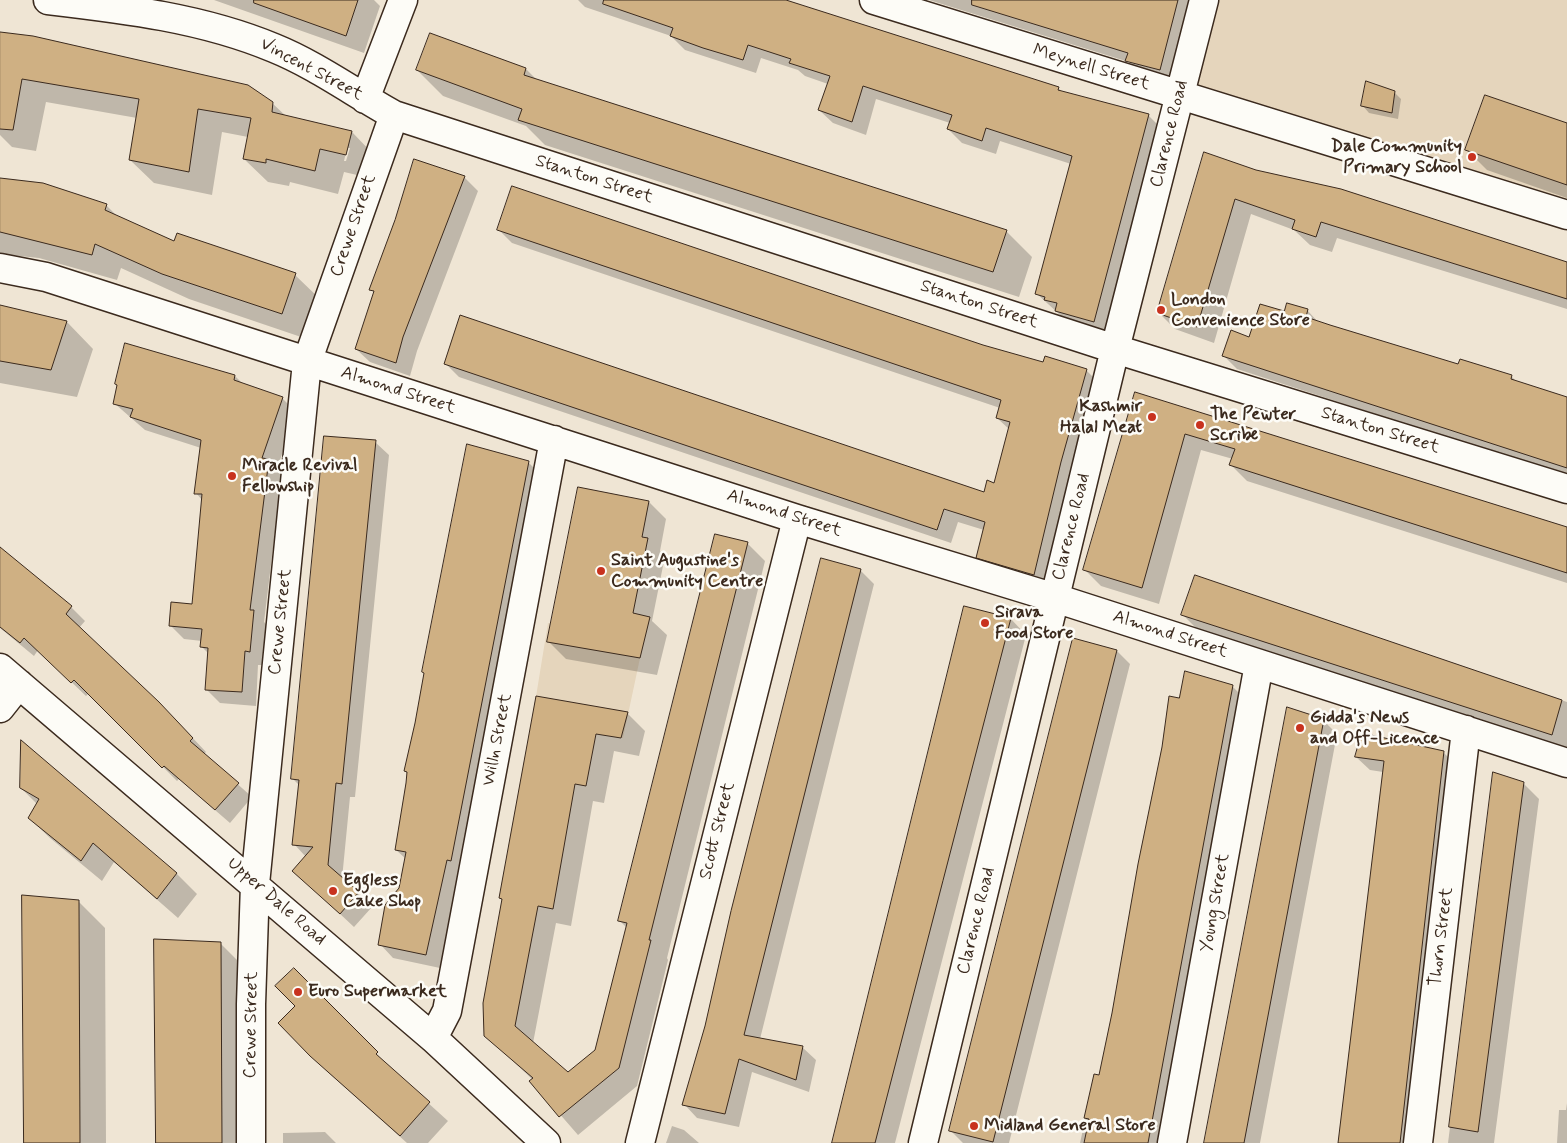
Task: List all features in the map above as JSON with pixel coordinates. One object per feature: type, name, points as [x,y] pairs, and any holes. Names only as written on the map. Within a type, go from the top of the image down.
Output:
[{"type":"street","name":"Vincent Street","points":[[48,0],[172,17],[229,31],[276,48],[394,115]]},
{"type":"street","points":[[365,99],[403,0]]},
{"type":"street","name":"Meynell Street","points":[[874,0],[1567,215]]},
{"type":"street","name":"Clarence Road","points":[[923,1143],[1115,348],[1204,0]]},
{"type":"street","name":"Stanton Street","points":[[394,115],[1115,348],[1567,489]]},
{"type":"street","name":"Crewe Street","points":[[251,1143],[251,1004],[255,884],[307,362],[394,115]]},
{"type":"street","name":"Almond Street","points":[[0,268],[46,277],[797,519],[1055,598],[1567,763]]},
{"type":"street","name":"Willn Street","points":[[433,1038],[447,1011],[554,440]]},
{"type":"street","name":"Scott Street","points":[[640,1143],[797,519]]},
{"type":"street","name":"Young Street","points":[[1172,1143],[1259,664]]},
{"type":"street","points":[[0,708],[9,676]]},
{"type":"street","name":"Upper Dale Road","points":[[9,676],[255,884],[433,1038],[546,1143]]},
{"type":"street","name":"Thorn Street","points":[[1418,1143],[1466,730]]},
{"type":"shaded area","name":"Dale Community Primary School","points":[[1212,0],[1567,0],[1567,213],[1187,101]]},
{"type":"shaded area","points":[[548,623],[643,644],[623,738],[532,721]]},
{"type":"building","points":[[254,0],[358,0],[346,36],[254,3]]},
{"type":"building","points":[[604,0],[786,0],[1059,87],[1058,90],[1149,114],[1094,322],[1055,311],[1057,303],[1044,300],[1045,297],[1035,294],[1072,156],[986,128],[982,141],[947,129],[952,115],[863,86],[852,122],[818,110],[830,76],[789,63],[791,59],[748,45],[743,60],[703,48],[670,36],[673,28],[603,4]]},
{"type":"building","points":[[972,0],[1178,0],[1160,70],[1125,61],[1128,53],[972,5]]},
{"type":"building","points":[[0,32],[33,36],[248,85],[273,102],[272,112],[352,131],[346,155],[320,149],[315,171],[266,159],[266,163],[243,159],[251,118],[198,109],[189,172],[129,160],[139,99],[22,79],[13,130],[0,129]]},
{"type":"building","points":[[430,33],[526,68],[524,75],[1007,230],[993,272],[518,120],[522,109],[416,70]]},
{"type":"building","points":[[1366,81],[1395,91],[1392,113],[1361,106]]},
{"type":"building","points":[[1485,95],[1567,123],[1567,185],[1465,150]]},
{"type":"building","points":[[1204,152],[1256,170],[1341,189],[1567,262],[1567,299],[1321,222],[1316,237],[1292,229],[1295,220],[1235,199],[1197,327],[1157,313]]},
{"type":"building","points":[[414,159],[465,176],[403,337],[396,363],[355,349],[374,291],[369,290],[395,220]]},
{"type":"building","points":[[0,178],[43,183],[107,204],[105,210],[174,241],[177,233],[296,273],[282,314],[162,274],[95,244],[92,255],[0,232]]},
{"type":"building","points":[[512,186],[983,345],[1043,362],[1045,356],[1087,369],[1061,462],[1034,575],[976,558],[985,522],[944,509],[937,530],[444,364],[460,315],[984,492],[987,480],[994,483],[1010,422],[996,418],[1001,400],[497,230]]},
{"type":"building","points":[[1287,303],[1308,309],[1306,317],[1458,364],[1460,359],[1512,375],[1511,379],[1567,397],[1567,468],[1222,356],[1231,330],[1249,337],[1260,304],[1284,311]]},
{"type":"building","points":[[0,305],[67,321],[51,370],[0,361]]},
{"type":"building","points":[[125,343],[235,375],[234,380],[283,397],[262,458],[269,459],[250,610],[254,610],[250,652],[245,651],[242,692],[205,690],[208,648],[200,647],[202,629],[169,626],[171,602],[192,604],[202,494],[194,494],[201,440],[130,417],[133,409],[113,404],[117,385],[115,384]]},
{"type":"building","points":[[1135,392],[1567,527],[1567,573],[1229,465],[1235,449],[1185,434],[1142,588],[1083,570]]},
{"type":"building","points":[[324,436],[376,440],[342,784],[336,783],[328,865],[359,892],[340,914],[292,871],[313,847],[292,845],[299,780],[291,779]]},
{"type":"building","points":[[467,444],[529,461],[451,861],[447,860],[426,955],[378,945],[385,905],[399,888],[406,852],[395,850],[406,783],[407,772],[404,771],[415,723],[424,673],[422,672]]},
{"type":"building","name":"Saint Augustine's Community Centre","points":[[578,487],[649,501],[642,537],[648,538],[633,613],[650,617],[640,658],[547,642]]},
{"type":"building","points":[[715,534],[748,542],[619,1068],[559,1117],[529,1081],[533,1078],[484,1036],[483,1003],[502,899],[499,898],[536,696],[628,712],[621,738],[596,734],[586,786],[575,784],[553,909],[538,906],[515,1026],[568,1072],[595,1050],[627,923],[618,921]]},
{"type":"building","points":[[0,547],[72,606],[66,614],[159,702],[193,738],[190,741],[239,783],[215,810],[164,766],[162,768],[74,680],[71,683],[24,638],[20,643],[0,627]]},
{"type":"building","points":[[821,558],[861,569],[744,1035],[803,1046],[796,1080],[739,1059],[725,1114],[682,1105],[705,1026],[731,911]]},
{"type":"building","points":[[1195,575],[1562,700],[1552,735],[1181,615]]},
{"type":"building","points":[[964,606],[1011,618],[875,1143],[832,1143]]},
{"type":"building","points":[[1073,638],[1117,650],[993,1142],[949,1131]]},
{"type":"building","points":[[1185,671],[1233,685],[1148,1143],[1084,1143],[1089,1119],[1084,1118],[1094,1074],[1099,1075],[1112,1013],[1138,864],[1162,747],[1169,696],[1179,698]]},
{"type":"building","points":[[1287,707],[1324,719],[1244,1143],[1204,1143]]},
{"type":"building","points":[[1362,733],[1444,751],[1400,1143],[1338,1143],[1384,761],[1355,757]]},
{"type":"building","points":[[21,740],[177,873],[157,899],[93,843],[81,861],[28,818],[39,799],[20,788]]},
{"type":"building","points":[[1493,772],[1524,782],[1478,1132],[1449,1127]]},
{"type":"building","points":[[22,895],[79,900],[80,1143],[24,1143]]},
{"type":"building","points":[[154,939],[221,942],[222,1143],[156,1143]]},
{"type":"building","points":[[294,968],[378,1052],[376,1054],[430,1102],[400,1136],[310,1056],[278,1023],[295,1006],[275,986]]},
{"type":"place","name":"Dale Community Primary School","points":[[1472,157]]},
{"type":"place","name":"London Convenience Store","points":[[1161,310]]},
{"type":"place","name":"Kashmir Halal Meat","points":[[1152,417]]},
{"type":"place","name":"The Pewter Scribe","points":[[1200,425]]},
{"type":"place","name":"Miracle Revival Fellowship","points":[[232,476]]},
{"type":"place","name":"Saint Augustine's Community Centre","points":[[601,571]]},
{"type":"place","name":"Sirava Food Store","points":[[985,623]]},
{"type":"place","name":"Gidda's News and Off-Licence","points":[[1300,728]]},
{"type":"place","name":"Eggless Cake Shop","points":[[333,891]]},
{"type":"place","name":"Euro Supermarket","points":[[298,992]]},
{"type":"place","name":"Midland General Store","points":[[974,1126]]}]
